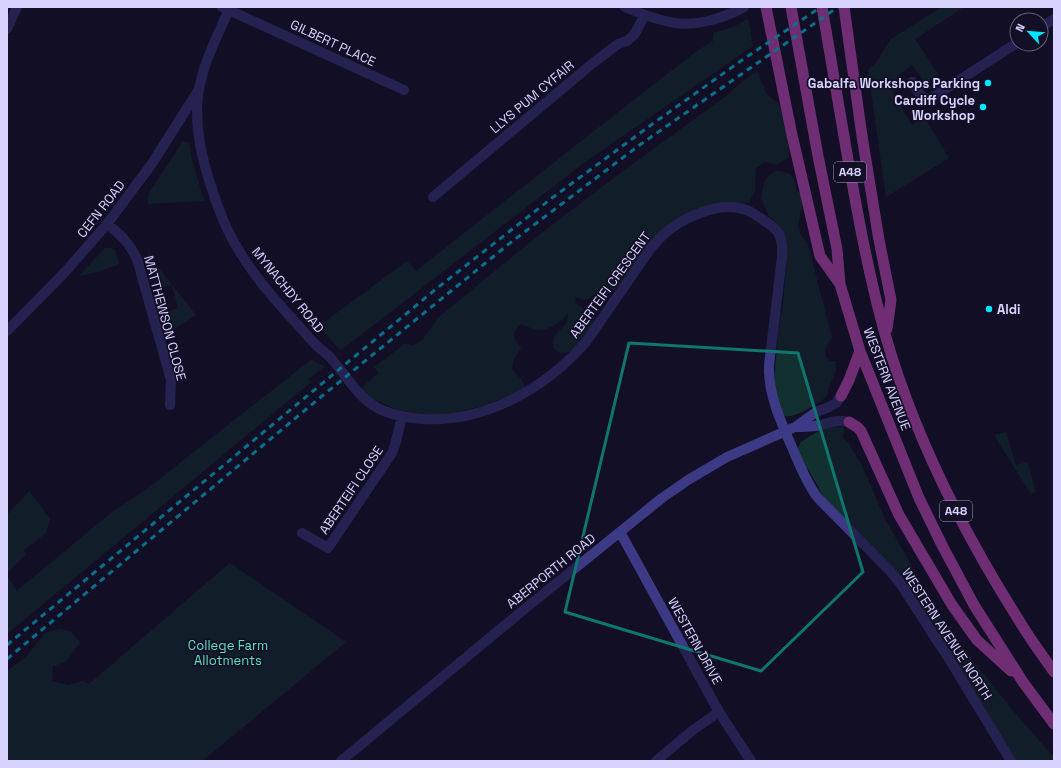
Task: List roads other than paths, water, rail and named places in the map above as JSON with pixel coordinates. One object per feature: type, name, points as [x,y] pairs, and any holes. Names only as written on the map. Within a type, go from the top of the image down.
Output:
[{"type":"highway","points":[[766,7],[790,128],[820,256],[840,284]]},
{"type":"highway","name":"WESTERN AVENUE","points":[[791,7],[818,156],[837,249],[840,284],[860,351],[919,498],[974,605],[1023,682],[1054,724]]},
{"type":"highway","name":"WESTERN AVENUE","points":[[822,7],[870,278],[907,401],[944,486],[972,540],[1020,623],[1054,672]]},
{"type":"highway","points":[[844,7],[877,232],[890,300],[886,335]]},
{"type":"highway","points":[[841,396],[860,351]]},
{"type":"highway","points":[[849,422],[857,426],[861,431],[899,515],[952,605],[977,640],[1023,682]]},
{"type":"street","points":[[7,29],[17,7]]},
{"type":"street","points":[[625,7],[644,15],[675,23],[692,23],[717,18],[731,14],[743,7]]},
{"type":"street","name":"MYNACHDY ROAD","points":[[227,8],[203,72],[197,108],[197,126],[206,172],[224,223],[253,272],[317,346],[329,356],[359,394],[384,411],[402,416]]},
{"type":"street","name":"GILBERT PLACE","points":[[227,8],[404,90]]},
{"type":"street","name":"LLYS PUM CYFAIR","points":[[433,196],[593,63],[618,44],[628,41],[634,35],[644,15]]},
{"type":"street","points":[[912,82],[921,96],[930,99],[1009,48]]},
{"type":"street","name":"CEFN ROAD","points":[[7,331],[76,260],[107,224],[151,165],[199,89]]},
{"type":"street","name":"ABERTEIFI CRESCENT","points":[[402,416],[431,420],[458,417],[474,414],[506,402],[522,394],[554,372],[586,342],[651,248],[662,236],[691,217],[706,211],[723,207],[736,207],[747,210],[779,233],[782,239],[782,257],[769,372],[771,392],[778,415]]},
{"type":"street","name":"MATTHEWSON CLOSE","points":[[107,224],[125,239],[137,259],[171,380],[170,405]]},
{"type":"street","name":"ABERPORTH ROAD","points":[[341,761],[662,498],[688,480],[727,457],[790,429],[816,412],[829,407],[841,396]]},
{"type":"street","name":"WESTERN AVENUE NORTH","points":[[778,415],[790,429],[810,489],[900,583],[951,662],[1011,761]]},
{"type":"street","name":"ABERTEIFI CLOSE","points":[[302,533],[328,548],[392,453],[402,416]]},
{"type":"street","name":"ABERPORTH ROAD","points":[[790,429],[842,420],[849,422]]},
{"type":"street","name":"WESTERN DRIVE","points":[[620,532],[719,712],[751,761]]},
{"type":"street","points":[[656,761],[719,712]]},
{"type":"railway","points":[[7,645],[436,289],[552,198],[745,58],[821,7]]},
{"type":"railway","points":[[7,659],[322,396],[510,243],[641,144],[838,7]]},
{"type":"place","name":"Gabalfa Workshops Parking","points":[[988,83]]},
{"type":"place","name":"Cardiff Cycle Workshop","points":[[983,107]]},
{"type":"place","name":"Aldi","points":[[989,309]]},
{"type":"park label","name":"College Farm Allotments","points":[[228,652]]}]
